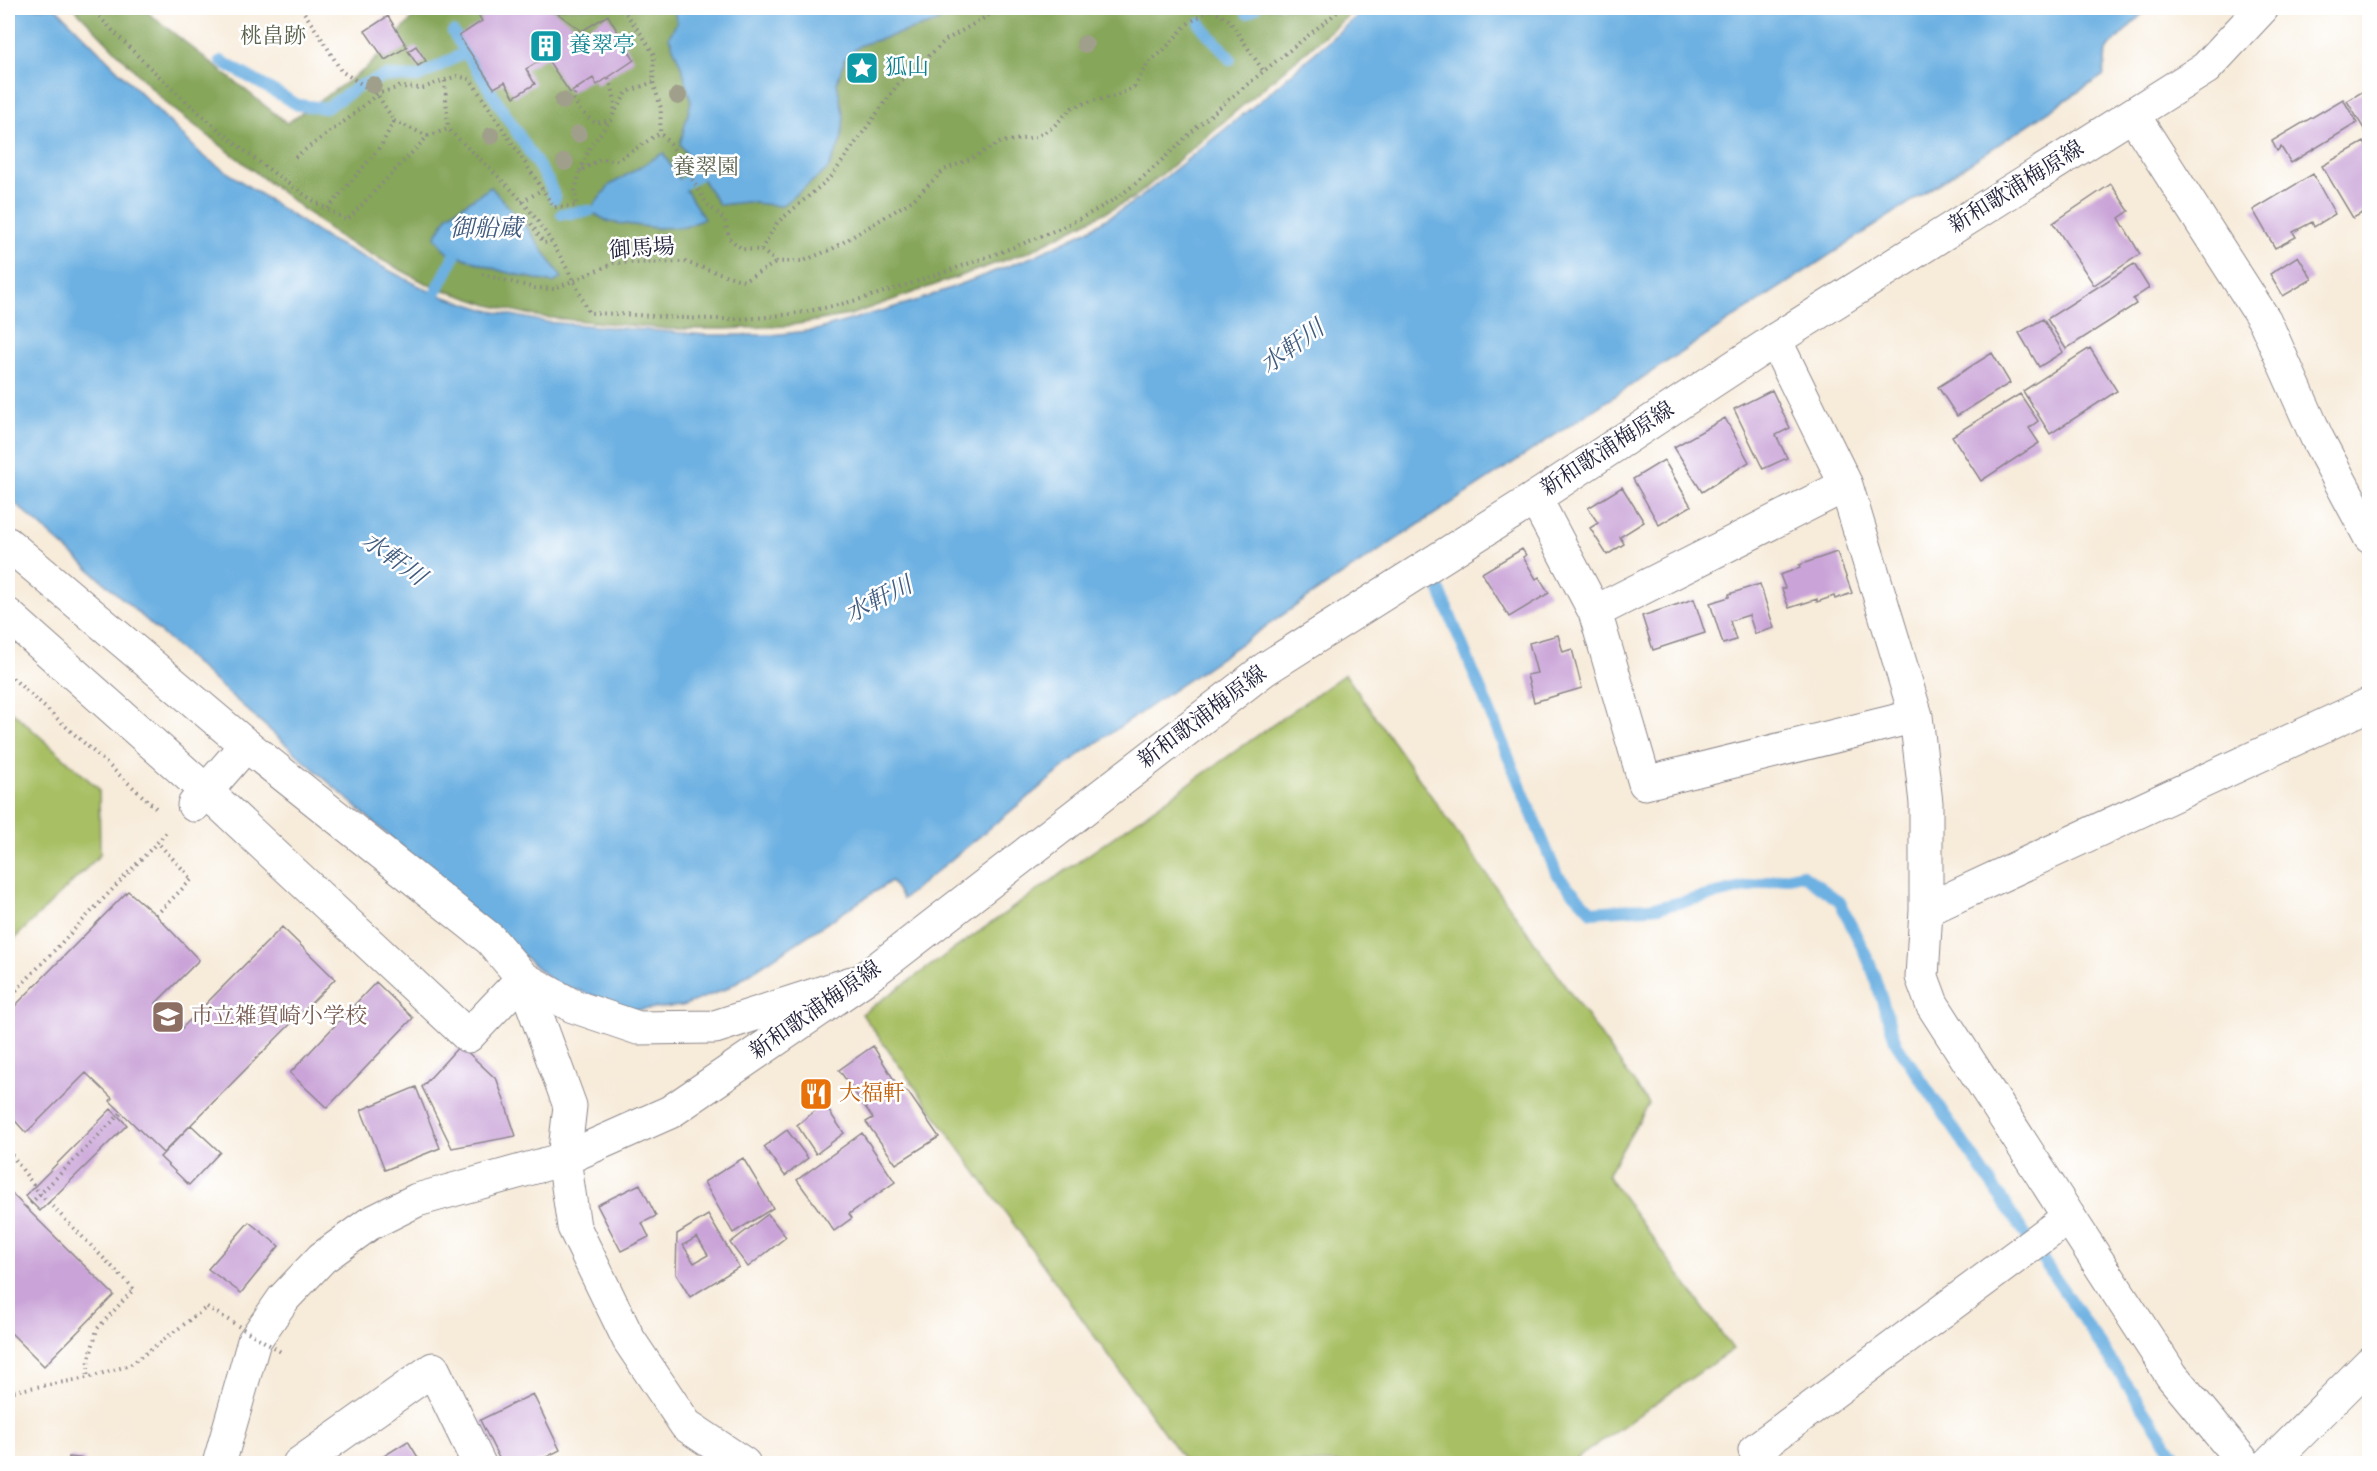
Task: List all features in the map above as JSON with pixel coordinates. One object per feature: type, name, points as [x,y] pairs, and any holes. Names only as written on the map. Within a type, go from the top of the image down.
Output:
[{"type":"street","name":"新和歌浦梅原線","points":[[219,1464],[254,1341],[284,1298],[322,1258],[369,1224],[417,1200],[564,1159],[670,1112],[864,979],[1265,669],[1534,498],[1775,340],[2206,68],[2262,8]]},
{"type":"street","points":[[2133,115],[2265,321],[2317,438],[2370,537]]},
{"type":"street","points":[[1775,340],[1846,485],[1916,716],[1926,803],[1926,910],[1922,977],[1932,1004],[2172,1376],[2245,1464]]},
{"type":"street","points":[[1595,612],[1846,485]]},
{"type":"street","points":[[1534,498],[1595,612],[1645,783],[1916,716]]},
{"type":"street","points":[[8,544],[246,745],[490,939],[523,978],[570,1106],[564,1159],[574,1227],[629,1340],[686,1425],[744,1464]]},
{"type":"street","points":[[8,615],[191,807],[468,1036],[523,978]]},
{"type":"street","points":[[1926,910],[2370,704]]},
{"type":"street","points":[[191,807],[246,745]]},
{"type":"street","points":[[523,978],[573,1006],[638,1028],[715,1027],[864,979]]},
{"type":"street","points":[[1765,1464],[1755,1450],[2069,1217]]},
{"type":"street","points":[[2269,1464],[2370,1363]]},
{"type":"street","points":[[300,1464],[433,1369],[479,1464]]},
{"type":"path","points":[[91,8],[175,93],[227,138],[327,210],[347,220],[428,136],[448,129]]},
{"type":"path","points":[[301,8],[341,71],[377,94],[394,121],[428,136]]},
{"type":"path","points":[[615,8],[626,14],[654,55],[653,82],[661,108],[660,133],[672,146],[707,204],[726,220],[729,238],[742,249],[760,250],[777,262],[803,261],[832,249],[913,200],[944,170],[1001,142],[1036,137],[1052,128],[1072,108],[1116,96],[1134,87],[1148,63],[1164,50],[1187,24],[1212,9],[1229,20],[1264,72]]},
{"type":"path","points":[[626,14],[628,8]]},
{"type":"path","points":[[760,250],[777,223],[831,177],[898,84],[946,40],[1000,8]]},
{"type":"path","points":[[445,81],[448,129],[522,202],[551,242],[574,280],[589,313],[701,319],[774,316],[841,305],[910,284],[1000,253],[1113,200],[1224,104],[1342,8]]},
{"type":"path","points":[[295,157],[349,118],[377,94],[399,87],[423,88],[457,76],[470,79],[554,207],[576,206],[575,191],[590,147],[611,120],[627,93],[653,82]]},
{"type":"path","points":[[608,77],[614,93],[615,110]]},
{"type":"path","points":[[577,88],[573,98],[580,110],[595,123],[611,120]]},
{"type":"path","points":[[327,210],[381,146],[394,121]]},
{"type":"path","points":[[580,171],[600,159],[618,159],[660,133]]},
{"type":"path","points":[[522,202],[543,189]]},
{"type":"path","points":[[525,223],[530,222],[544,243],[551,242]]},
{"type":"path","name":"御馬場","points":[[482,274],[535,288],[554,289],[614,263],[685,262],[744,281],[777,262]]},
{"type":"path","points":[[8,674],[191,807],[8,999]]},
{"type":"path","points":[[156,915],[192,879],[158,842]]},
{"type":"path","points":[[26,1208],[122,1112]]},
{"type":"path","points":[[8,1150],[40,1194],[134,1289],[97,1329],[87,1378]]},
{"type":"path","points":[[8,1392],[87,1378],[130,1365],[207,1307],[281,1352]]},
{"type":"green space","name":"養翠園","points":[[74,8],[142,8],[287,123],[368,67],[422,8],[1357,8],[1135,197],[1028,252],[850,315],[787,326],[669,329],[541,317],[489,305],[429,285],[342,239],[167,104]]},
{"type":"green space","points":[[1345,674],[1649,1104],[1607,1175],[1733,1349],[1570,1463],[1186,1463],[862,1014]]},
{"type":"green space","points":[[8,708],[99,789],[100,855],[8,945]]},
{"type":"water","name":"水軒川","points":[[8,8],[56,8],[203,156],[326,238],[435,294],[491,311],[546,322],[707,335],[772,335],[816,330],[919,300],[1032,257],[1085,232],[1137,200],[1261,100],[1366,8],[2148,8],[2106,50],[2104,75],[1316,592],[1082,753],[903,899],[891,881],[726,989],[682,1006],[635,1010],[553,982],[8,497]]},
{"type":"water","points":[[673,8],[953,8],[937,22],[861,45],[845,58],[837,83],[844,118],[841,141],[828,169],[781,206],[746,202],[719,205],[680,144],[691,102],[683,71],[669,37],[677,22]]},
{"type":"water","points":[[663,153],[704,219],[685,227],[657,228],[609,222],[589,211],[610,185]]},
{"type":"water","name":"御船蔵","points":[[491,187],[528,229],[562,278],[553,283],[501,271],[447,252],[435,237],[448,215]]},
{"type":"building","name":"養翠亭","points":[[474,8],[550,8],[582,31],[608,15],[634,60],[597,85],[593,78],[570,93],[546,57],[526,69],[535,84],[514,97],[505,82],[494,88],[459,36],[482,21]]},
{"type":"building","points":[[388,16],[407,47],[385,60],[365,31]]},
{"type":"building","points":[[416,46],[426,61],[418,66],[408,51]]},
{"type":"building","points":[[2370,87],[2370,139],[2347,101]]},
{"type":"building","points":[[2343,99],[2357,123],[2291,163],[2281,147],[2277,151],[2272,141]]},
{"type":"building","points":[[2364,142],[2370,152],[2370,209],[2353,218],[2322,166]]},
{"type":"building","points":[[2313,174],[2335,214],[2314,227],[2312,222],[2293,232],[2296,237],[2275,248],[2253,210]]},
{"type":"building","points":[[2111,184],[2129,211],[2119,218],[2140,254],[2094,285],[2053,223]]},
{"type":"building","points":[[2298,256],[2312,279],[2283,296],[2270,274]]},
{"type":"building","points":[[2134,264],[2149,288],[2133,299],[2136,304],[2066,349],[2047,319]]},
{"type":"building","points":[[2043,319],[2063,352],[2039,367],[2019,333]]},
{"type":"building","points":[[2090,348],[2117,391],[2050,434],[2023,391]]},
{"type":"building","points":[[1992,353],[2010,383],[1957,416],[1938,387]]},
{"type":"building","points":[[1772,390],[1790,428],[1776,435],[1787,458],[1763,469],[1734,409]]},
{"type":"building","points":[[2020,394],[2038,421],[2029,428],[2039,443],[1981,481],[1952,436]]},
{"type":"building","points":[[1725,418],[1749,462],[1702,492],[1674,447]]},
{"type":"building","points":[[1664,460],[1691,506],[1659,525],[1633,479]]},
{"type":"building","points":[[1622,487],[1644,522],[1620,537],[1624,544],[1607,555],[1590,528],[1598,523],[1588,508]]},
{"type":"building","points":[[1522,549],[1526,555],[1523,557],[1536,579],[1539,577],[1549,593],[1509,617],[1482,573]]},
{"type":"building","points":[[1837,552],[1852,593],[1835,599],[1834,596],[1817,602],[1817,599],[1789,608],[1780,575],[1800,568],[1799,565]]},
{"type":"building","points":[[1760,584],[1774,628],[1755,634],[1749,615],[1730,621],[1736,640],[1723,644],[1710,603]]},
{"type":"building","points":[[1694,599],[1705,633],[1653,650],[1642,616]]},
{"type":"building","points":[[1558,635],[1563,652],[1572,649],[1582,688],[1534,702],[1527,675],[1537,673],[1529,643]]},
{"type":"building","points":[[128,891],[156,915],[199,960],[156,1003],[182,1028],[282,927],[335,979],[163,1153],[110,1101],[112,1098],[86,1073],[26,1133],[8,1113],[8,1013]]},
{"type":"building","points":[[376,982],[413,1018],[327,1108],[290,1073]]},
{"type":"building","points":[[460,1045],[497,1080],[516,1136],[452,1148],[422,1087]]},
{"type":"building","points":[[873,1046],[899,1088],[908,1092],[939,1137],[896,1164],[866,1122],[873,1118],[839,1070]]},
{"type":"building","points":[[416,1087],[440,1148],[385,1170],[361,1110]]},
{"type":"building","points":[[824,1104],[844,1133],[816,1154],[797,1125]]},
{"type":"building","points":[[111,1109],[127,1125],[40,1211],[25,1196]]},
{"type":"building","points":[[191,1125],[220,1152],[189,1185],[160,1157]]},
{"type":"building","points":[[787,1130],[808,1158],[785,1176],[764,1147]]},
{"type":"building","points":[[862,1133],[895,1182],[849,1214],[852,1218],[834,1231],[797,1180]]},
{"type":"building","points":[[743,1158],[773,1208],[733,1233],[704,1182]]},
{"type":"building","points":[[640,1184],[656,1216],[642,1223],[649,1237],[621,1251],[597,1205]]},
{"type":"building","points":[[8,1190],[114,1295],[44,1366],[8,1330]]},
{"type":"building","points":[[768,1214],[786,1237],[748,1267],[730,1243]]},
{"type":"building","points":[[708,1215],[739,1267],[690,1297],[676,1274],[677,1234]],"holes":[[[697,1237],[708,1255],[694,1263],[683,1245]]]},
{"type":"building","points":[[249,1222],[279,1246],[241,1293],[208,1269]]},
{"type":"building","points":[[533,1394],[560,1450],[533,1464],[502,1464],[480,1420]]},
{"type":"building","points":[[408,1441],[422,1464],[371,1464]]},
{"type":"building","points":[[69,1457],[85,1459],[84,1464],[68,1464]]},
{"type":"waterway","points":[[1247,13],[1255,8]]},
{"type":"waterway","points":[[1200,24],[1230,59]]},
{"type":"waterway","points":[[453,32],[548,181],[555,198]]},
{"type":"waterway","points":[[221,61],[298,105],[326,108],[361,85],[385,76],[418,77],[466,52]]},
{"type":"waterway","points":[[683,184],[698,175]]},
{"type":"waterway","points":[[562,214],[589,211]]},
{"type":"waterway","points":[[435,294],[455,255]]},
{"type":"waterway","points":[[1440,591],[1557,875],[1592,912],[1660,907],[1802,874],[1840,902],[1871,966],[1896,1043],[2181,1464]]},
{"type":"place","name":"養翠亭","points":[[546,46]]},
{"type":"place","name":"狐山","points":[[862,68]]},
{"type":"place","name":"市立雑賀崎小学校","points":[[168,1017]]},
{"type":"place","name":"大福軒","points":[[816,1094]]},
{"type":"park label","name":"桃畠跡","points":[[273,37]]}]
